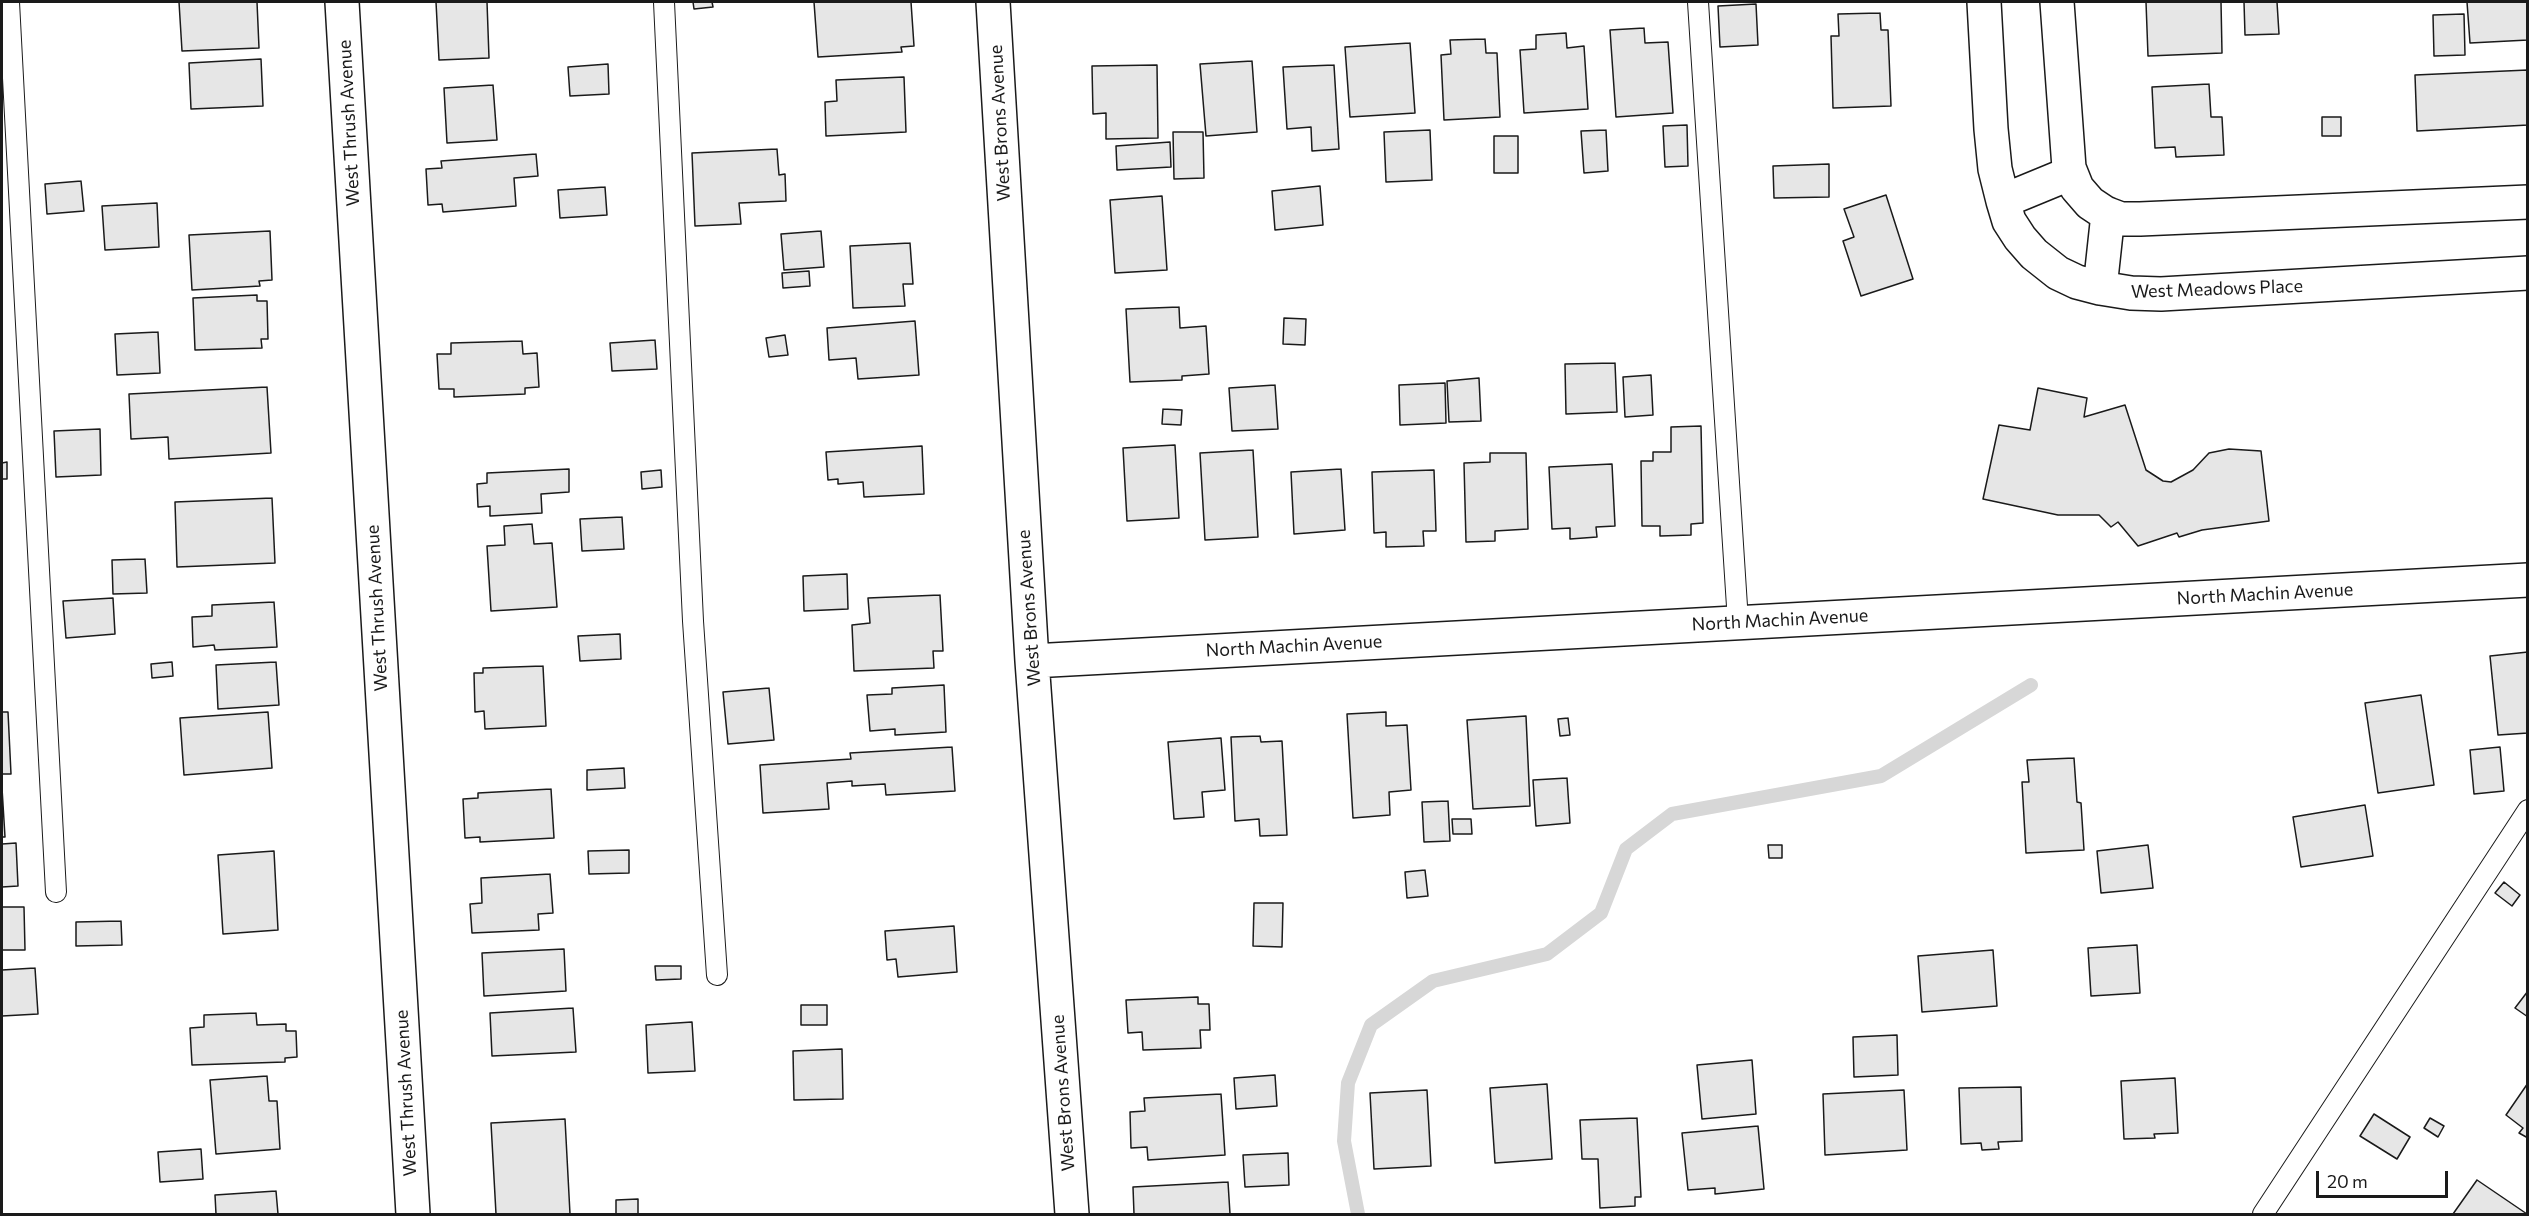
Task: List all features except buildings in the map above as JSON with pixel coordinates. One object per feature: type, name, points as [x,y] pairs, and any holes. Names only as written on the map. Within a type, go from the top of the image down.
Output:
[{"type":"street","name":"West Thrush Avenue","points":[[342,2],[413,1215]]},
{"type":"street","name":"West Brons Avenue","points":[[993,2],[1032,661],[1072,1215]]},
{"type":"street","name":"West Meadows Place","points":[[1984,2],[1991,129],[1995,169],[2003,201],[2009,221],[2020,238],[2034,254],[2058,273],[2077,282],[2100,288],[2131,293],[2161,294],[2528,273]]},
{"type":"street","points":[[2057,2],[2065,141],[2071,173],[2077,188],[2090,203],[2108,214],[2121,219],[2140,219],[2528,202]]},
{"type":"street","points":[[2003,201],[2071,173]]},
{"type":"street","points":[[2100,288],[2108,214]]},
{"type":"street","name":"North Machin Avenue","points":[[1032,661],[2528,580]]},
{"type":"lane","points":[[9,2],[56,892]]},
{"type":"lane","points":[[664,2],[693,621],[717,975]]},
{"type":"lane","points":[[1698,2],[1737,622]]},
{"type":"lane","points":[[2263,1215],[2528,810]]},
{"type":"waterway","points":[[1358,1214],[1344,1141],[1348,1083],[1371,1025],[1433,981],[1547,954],[1601,913],[1626,849],[1672,814],[1881,776],[2031,685]]}]
